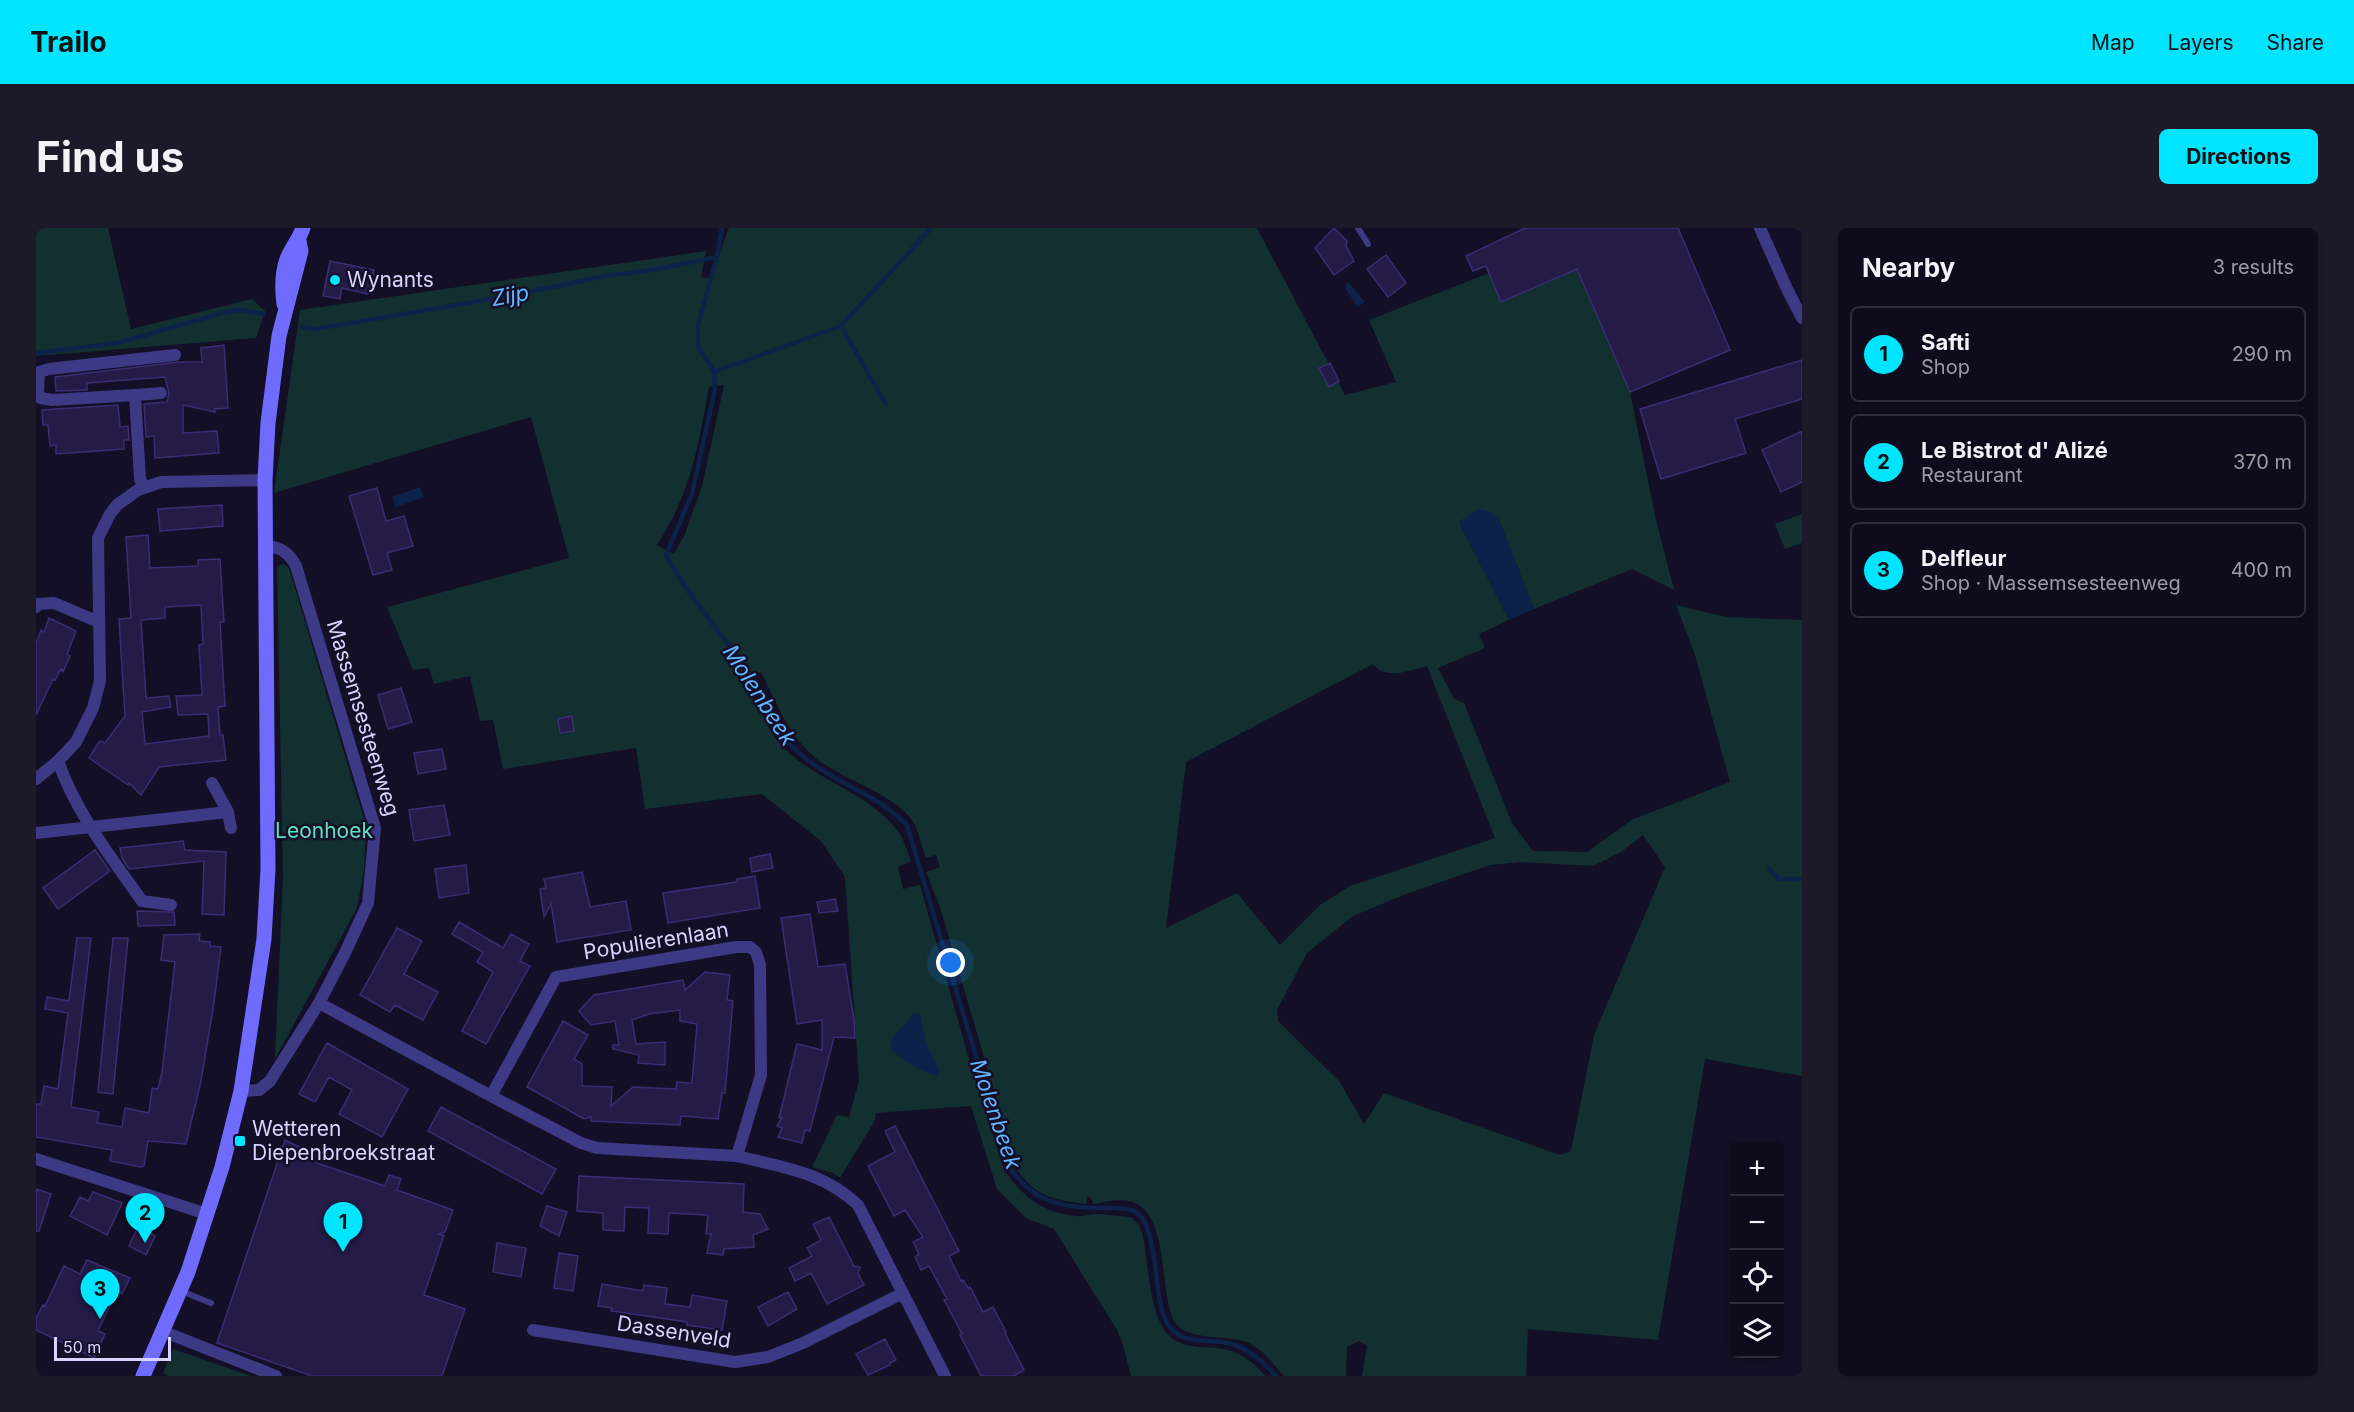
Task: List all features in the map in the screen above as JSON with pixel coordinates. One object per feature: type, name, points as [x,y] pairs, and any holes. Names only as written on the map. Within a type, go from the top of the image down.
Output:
[{"type":"main road","points":[[143,1376],[180,1291],[222,1167],[241,1091],[263,950],[268,893],[265,480],[268,423],[285,306],[291,296],[301,251],[301,235]]},
{"type":"street","points":[[1760,228],[1786,289],[1802,318]]},
{"type":"street","points":[[161,393],[52,400],[40,398],[39,372],[175,355]]},
{"type":"street","points":[[135,395],[140,479],[144,487]]},
{"type":"street","points":[[36,778],[58,761],[76,742],[93,708],[100,681],[98,538],[110,514],[117,505],[144,487],[161,482],[265,480]]},
{"type":"street","name":"Massemsesteenweg","points":[[241,1091],[259,1090],[270,1081],[319,1003],[345,954],[368,903],[375,828],[296,566],[292,558],[277,547],[265,547]]},
{"type":"street","points":[[36,607],[38,604],[54,603],[99,622]]},
{"type":"street","points":[[58,761],[64,778],[90,827],[142,901],[171,905]]},
{"type":"street","points":[[212,783],[228,812],[231,828]]},
{"type":"street","points":[[36,833],[228,812]]},
{"type":"street","name":"Populierenlaan","points":[[491,1096],[556,977],[750,947],[756,952],[760,965],[760,1075],[736,1156]]},
{"type":"street","points":[[319,1003],[581,1143],[597,1148],[736,1156],[818,1176],[842,1190],[858,1205],[945,1376]]},
{"type":"street","points":[[36,1160],[207,1214]]},
{"type":"street","name":"Dassenveld","points":[[533,1330],[735,1362],[768,1357],[903,1293]]},
{"type":"street","points":[[162,1331],[276,1376]]},
{"type":"lane","points":[[1358,228],[1368,244]]},
{"type":"lane","points":[[180,1291],[211,1303]]},
{"type":"green space","points":[[36,228],[108,228],[131,329],[115,333],[252,299],[265,311],[256,338],[36,356]]},
{"type":"green space","points":[[729,228],[1257,228],[1345,395],[1396,382],[1369,320],[1489,273],[1501,302],[1577,269],[1630,392],[1656,520],[1674,590],[1632,569],[1534,609],[1499,520],[1479,509],[1459,522],[1509,620],[1479,634],[1485,648],[1438,668],[1454,699],[1464,703],[1512,823],[1533,851],[1587,852],[1633,819],[1730,782],[1695,655],[1676,605],[1726,617],[1802,620],[1802,1076],[1705,1059],[1658,1340],[1528,1329],[1526,1376],[1362,1376],[1367,1346],[1359,1341],[1347,1347],[1346,1376],[1284,1376],[1265,1354],[1251,1344],[1198,1335],[1180,1328],[1174,1321],[1169,1308],[1157,1235],[1152,1220],[1142,1208],[1124,1200],[1093,1204],[1092,1199],[1087,1196],[1086,1204],[1056,1199],[1039,1192],[1017,1170],[940,907],[926,872],[940,867],[936,855],[926,858],[916,827],[897,805],[837,772],[802,745],[788,725],[761,672],[745,680],[764,720],[783,747],[803,764],[865,801],[891,823],[902,839],[911,861],[898,867],[903,889],[920,885],[968,1056],[1004,1170],[1018,1188],[1034,1202],[1053,1211],[1075,1216],[1099,1214],[1131,1217],[1139,1225],[1143,1236],[1154,1306],[1168,1335],[1183,1344],[1219,1348],[1239,1354],[1266,1376],[1131,1376],[1117,1330],[1054,1229],[1026,1218],[997,1189],[971,1106],[876,1113],[874,1122],[840,1178],[833,1173],[812,1167],[837,1115],[849,1117],[859,1081],[845,877],[821,841],[762,794],[645,809],[636,748],[503,769],[493,720],[480,721],[470,676],[434,684],[429,668],[413,670],[387,607],[569,558],[531,417],[274,493],[300,310],[706,251],[701,277],[713,279]],"holes":[[[724,385],[702,486],[685,534],[674,554],[657,545],[678,507],[692,469],[709,387]],[[1373,664],[1378,669],[1391,673],[1406,672],[1427,666],[1495,838],[1350,886],[1320,905],[1280,945],[1237,893],[1166,928],[1186,762]],[[1643,835],[1665,867],[1594,1035],[1571,1151],[1560,1155],[1384,1093],[1364,1124],[1339,1081],[1278,1021],[1277,1010],[1307,953],[1353,916],[1406,894],[1490,865],[1520,862],[1593,866],[1621,852]]]},
{"type":"green space","points":[[1802,514],[1802,543],[1785,549],[1775,524]]},
{"type":"green space","name":"Leonhoek","points":[[284,564],[289,568],[366,826],[364,870],[357,908],[275,1059],[283,878],[277,566]]},
{"type":"green space","points":[[173,1349],[251,1376],[167,1376],[163,1373]]},
{"type":"water","points":[[1348,282],[1365,302],[1358,307],[1346,290],[1345,285]]},
{"type":"water","points":[[420,487],[424,497],[396,507],[392,497]]},
{"type":"water","points":[[1479,509],[1491,512],[1499,520],[1534,609],[1509,620],[1459,522]]},
{"type":"water","points":[[914,1012],[920,1014],[927,1045],[939,1069],[939,1077],[918,1069],[892,1051],[891,1042],[894,1035],[906,1024]]},
{"type":"building","points":[[1334,228],[1347,241],[1346,246],[1354,261],[1334,275],[1315,248]]},
{"type":"building","points":[[1525,228],[1678,228],[1730,350],[1630,392],[1577,269],[1501,302],[1486,266],[1473,271],[1466,256]]},
{"type":"building","points":[[1386,255],[1406,283],[1388,297],[1367,269]]},
{"type":"building","points":[[330,261],[374,270],[368,294],[342,288],[340,299],[323,296]]},
{"type":"building","points":[[224,345],[228,408],[214,409],[215,412],[183,405],[183,433],[217,431],[219,453],[155,458],[154,436],[146,437],[144,404],[167,402],[169,393],[165,377],[87,383],[87,390],[56,391],[55,377],[179,362],[202,362],[201,348]]},
{"type":"building","points":[[1802,360],[1802,399],[1735,419],[1746,453],[1661,479],[1640,409]]},
{"type":"building","points":[[1330,363],[1339,381],[1329,387],[1319,368]]},
{"type":"building","points":[[118,405],[120,427],[128,426],[129,440],[124,440],[124,449],[56,454],[56,445],[50,446],[48,425],[43,425],[42,410]]},
{"type":"building","points":[[1802,431],[1802,482],[1781,492],[1762,450]]},
{"type":"building","points":[[377,488],[386,521],[404,516],[413,546],[387,553],[392,570],[373,575],[349,496]]},
{"type":"building","points":[[222,505],[223,526],[160,531],[158,509]]},
{"type":"building","points":[[148,535],[150,568],[198,566],[198,560],[220,559],[224,622],[220,622],[225,706],[218,707],[220,735],[223,735],[226,760],[159,767],[141,795],[129,783],[128,785],[89,758],[99,742],[105,743],[125,716],[119,619],[131,618],[126,537]],"holes":[[[201,605],[203,644],[199,645],[202,695],[176,696],[178,715],[208,714],[209,736],[145,744],[142,712],[171,707],[169,696],[146,698],[141,620],[165,618],[165,607]]]},
{"type":"building","points":[[49,618],[76,631],[67,654],[70,656],[63,672],[61,669],[55,680],[53,679],[36,715],[36,643],[41,630],[44,632]]},
{"type":"building","points":[[401,688],[412,722],[388,729],[378,695]]},
{"type":"building","points":[[572,716],[574,731],[560,733],[558,719]]},
{"type":"building","points":[[442,749],[446,769],[418,774],[414,753]]},
{"type":"building","points":[[444,805],[450,835],[414,841],[409,810]]},
{"type":"building","points":[[183,841],[185,850],[226,852],[224,915],[202,914],[204,861],[129,869],[122,858],[120,848]]},
{"type":"building","points":[[95,850],[110,871],[58,909],[43,888]]},
{"type":"building","points":[[770,854],[773,868],[752,872],[750,858]]},
{"type":"building","points":[[466,865],[469,893],[439,898],[435,869]]},
{"type":"building","points":[[582,872],[590,907],[626,901],[631,930],[557,942],[551,904],[544,917],[540,889],[546,888],[544,879]]},
{"type":"building","points":[[755,876],[760,908],[668,923],[663,893],[737,882],[737,879]]},
{"type":"building","points":[[835,899],[838,911],[819,913],[817,902]]},
{"type":"building","points":[[137,911],[174,912],[175,925],[138,926]]},
{"type":"building","points":[[810,914],[818,967],[845,964],[855,1038],[834,1037],[810,1131],[805,1130],[802,1143],[778,1137],[782,1128],[777,1126],[782,1118],[779,1118],[797,1044],[822,1050],[822,1020],[797,1024],[781,918]]},
{"type":"building","points":[[459,922],[503,948],[511,934],[529,944],[520,961],[530,966],[486,1044],[462,1031],[493,972],[477,962],[483,952],[452,934]]},
{"type":"building","points":[[397,928],[422,941],[404,974],[438,992],[423,1020],[395,1005],[390,1012],[360,995]]},
{"type":"building","points":[[200,934],[199,941],[210,942],[210,946],[221,947],[201,1081],[186,1144],[148,1141],[144,1166],[141,1167],[110,1161],[112,1150],[36,1137],[36,1104],[41,1104],[44,1086],[58,1089],[68,1013],[45,1009],[47,997],[69,1001],[77,938],[91,938],[71,1107],[99,1112],[97,1123],[122,1127],[125,1108],[149,1113],[152,1088],[158,1089],[162,1072],[175,962],[161,960],[164,935]]},
{"type":"building","points":[[113,938],[128,938],[113,1094],[98,1092]]},
{"type":"building","points":[[705,972],[730,975],[727,1000],[733,1001],[725,1093],[722,1093],[718,1119],[681,1116],[680,1125],[591,1121],[591,1117],[584,1119],[527,1087],[563,1021],[588,1035],[574,1059],[582,1064],[582,1086],[612,1087],[611,1106],[633,1087],[676,1089],[677,1082],[692,1083],[697,1024],[680,1021],[680,1010],[649,1014],[632,1020],[636,1044],[665,1042],[665,1065],[638,1063],[639,1055],[613,1049],[613,1045],[619,1045],[615,1021],[591,1025],[579,1011],[594,995],[683,980],[685,990]]},
{"type":"building","points":[[327,1043],[408,1089],[382,1137],[339,1114],[352,1090],[329,1077],[315,1102],[299,1094]]},
{"type":"building","points":[[441,1107],[556,1169],[542,1194],[428,1131]]},
{"type":"building","points":[[895,1126],[959,1251],[949,1256],[961,1281],[963,1280],[968,1288],[970,1287],[983,1312],[993,1307],[1006,1332],[1024,1370],[1014,1376],[981,1376],[944,1300],[947,1299],[929,1266],[921,1270],[915,1257],[919,1254],[913,1242],[923,1237],[905,1210],[894,1216],[868,1166],[895,1152],[885,1131]]},
{"type":"building","points":[[285,1140],[319,1157],[317,1163],[385,1186],[389,1175],[401,1179],[397,1190],[453,1210],[445,1232],[438,1234],[444,1235],[424,1295],[465,1309],[442,1376],[312,1376],[217,1343]]},
{"type":"building","points":[[579,1176],[744,1184],[743,1212],[760,1214],[768,1229],[753,1235],[754,1247],[724,1249],[723,1255],[707,1253],[711,1234],[706,1234],[708,1216],[706,1215],[669,1213],[668,1234],[648,1233],[649,1208],[625,1207],[624,1231],[603,1230],[603,1213],[577,1211]]},
{"type":"building","points":[[36,1189],[51,1194],[39,1231],[36,1231]]},
{"type":"building","points":[[93,1192],[122,1203],[107,1235],[70,1216],[80,1197],[88,1201]]},
{"type":"building","points":[[547,1206],[567,1212],[559,1236],[540,1226]]},
{"type":"building","points":[[829,1217],[854,1266],[860,1267],[858,1273],[864,1285],[827,1304],[811,1273],[795,1281],[789,1268],[812,1256],[807,1248],[821,1240],[813,1224]]},
{"type":"building","points":[[138,1227],[155,1236],[146,1255],[129,1246]]},
{"type":"building","points":[[497,1243],[526,1248],[521,1277],[493,1272]]},
{"type":"building","points":[[559,1253],[578,1256],[573,1291],[554,1288]]},
{"type":"building","points":[[87,1260],[130,1278],[122,1294],[117,1291],[98,1331],[105,1334],[94,1358],[36,1330],[36,1318],[43,1305],[45,1306],[64,1266],[80,1274]]},
{"type":"building","points":[[602,1284],[643,1291],[644,1285],[667,1288],[665,1304],[690,1307],[692,1295],[727,1301],[722,1330],[687,1325],[687,1322],[611,1311],[612,1308],[598,1306]]},
{"type":"building","points":[[788,1292],[797,1309],[768,1326],[758,1307]]},
{"type":"building","points":[[885,1339],[896,1360],[868,1375],[856,1354]]},
{"type":"waterway","name":"Molenbeek","points":[[722,228],[717,257],[698,325],[698,346],[714,372],[715,389],[692,494],[666,555],[686,588],[744,666],[784,737],[791,745],[825,772],[882,804],[907,825],[1009,1167],[1029,1189],[1050,1201],[1075,1207],[1121,1208],[1136,1212],[1149,1232],[1162,1310],[1172,1329],[1187,1338],[1223,1342],[1239,1347],[1256,1357],[1276,1376]]},
{"type":"waterway","points":[[885,403],[841,326],[931,228]]},
{"type":"waterway","name":"Zijp","points":[[302,327],[314,329],[375,319],[717,257]]},
{"type":"waterway","name":"Zijp","points":[[36,353],[117,343],[226,312],[238,310],[263,314]]},
{"type":"waterway","points":[[714,372],[841,326]]},
{"type":"waterway","points":[[1769,869],[1779,879],[1802,879]]},
{"type":"place","name":"Wynants","points":[[335,280]]},
{"type":"place","name":"Wetteren Diepenbroekstraat","points":[[240,1141]]},
{"type":"place","name":"Le Bistrot d' Alizé","points":[[145,1243]]},
{"type":"place","name":"Safti","points":[[343,1252]]},
{"type":"place","name":"Delfleur","points":[[100,1319]]}]
